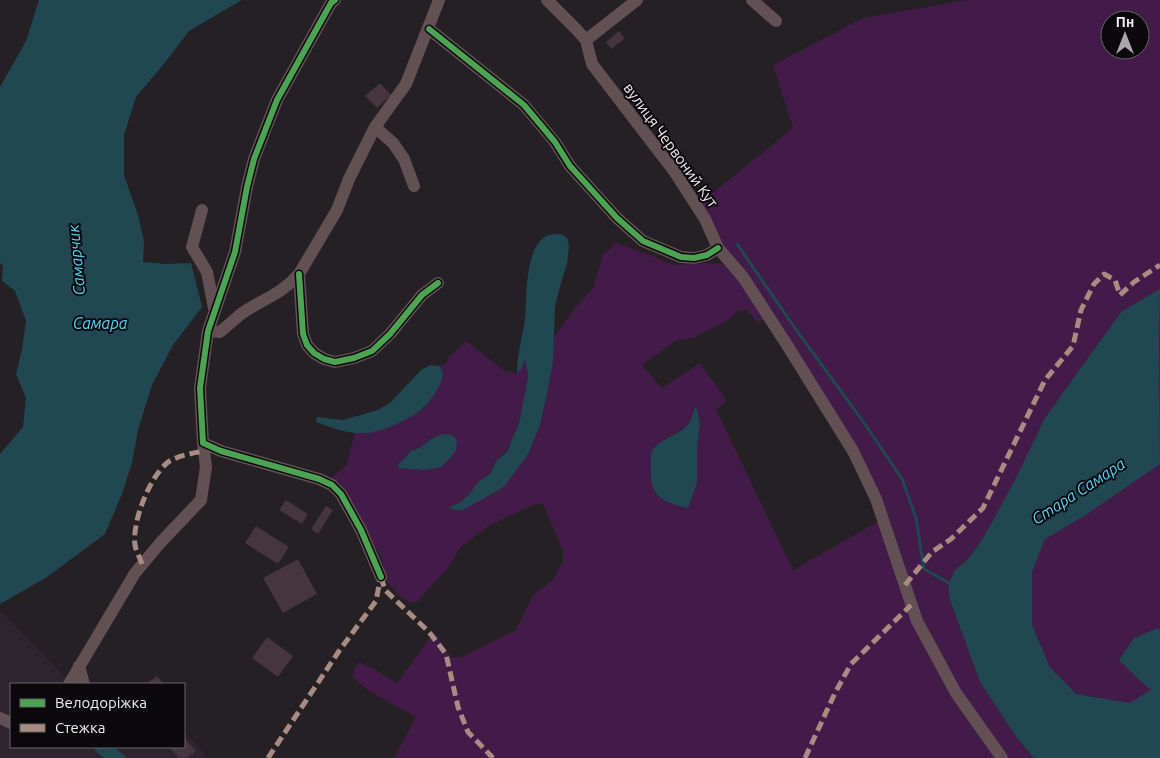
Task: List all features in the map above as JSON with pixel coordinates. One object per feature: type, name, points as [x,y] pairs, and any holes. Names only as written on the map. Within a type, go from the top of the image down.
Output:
[{"type":"street","points":[[70,683],[134,573],[202,500],[206,467],[200,388],[208,331],[235,252],[254,159],[270,116],[331,3],[335,0]]},
{"type":"street","points":[[208,331],[220,332],[242,314],[291,283],[299,274],[337,210],[349,178],[375,127],[406,84],[439,0]]},
{"type":"street","name":"вулиця Червоний Кут","points":[[547,0],[586,40],[592,64],[674,171],[705,219],[718,248],[748,284],[853,452],[876,499],[917,621],[956,693],[1002,758]]},
{"type":"street","points":[[586,40],[638,0]]},
{"type":"street","points":[[752,0],[776,22]]},
{"type":"street","points":[[429,29],[524,105],[556,142],[570,166],[617,218],[643,241],[681,257],[694,258],[707,255],[718,248]]},
{"type":"street","points":[[375,127],[393,143],[404,159],[414,186]]},
{"type":"street","points":[[202,210],[192,247],[207,272],[215,311]]},
{"type":"street","points":[[299,274],[303,334],[307,345],[314,354],[335,362],[354,358],[372,351],[390,334],[422,295],[438,283]]},
{"type":"street","points":[[203,443],[220,451],[319,478],[332,484],[341,494],[357,523],[381,577]]},
{"type":"street","points":[[79,666],[84,683]]},
{"type":"shaded area","points":[[967,0],[1160,0],[1160,758],[394,758],[416,717],[369,691],[353,677],[354,668],[359,662],[397,683],[434,632],[452,658],[462,657],[516,630],[533,595],[552,581],[562,563],[563,551],[543,504],[536,504],[490,525],[461,547],[447,569],[416,603],[402,598],[387,582],[381,556],[341,487],[330,478],[346,466],[355,433],[346,427],[363,415],[391,402],[404,420],[424,408],[438,387],[443,374],[440,366],[446,364],[449,357],[466,341],[505,371],[517,373],[523,358],[529,377],[519,423],[512,441],[506,452],[496,461],[490,474],[479,482],[461,502],[449,508],[455,510],[529,453],[540,425],[547,394],[553,362],[554,337],[574,309],[593,288],[603,255],[616,243],[674,265],[723,264],[741,281],[764,320],[757,322],[747,310],[736,312],[728,320],[693,338],[677,340],[642,365],[662,388],[700,363],[727,401],[716,409],[793,570],[879,521],[887,519],[699,204],[793,128],[773,65],[863,18]],"holes":[[[696,406],[700,424],[697,447],[663,440],[689,424]],[[442,434],[452,435],[398,464],[411,451]]]},
{"type":"shaded area","points":[[0,611],[71,683],[10,683],[10,748],[185,748],[185,733],[201,749],[206,758],[0,758]]},
{"type":"water","name":"Самара","points":[[39,0],[242,0],[189,31],[136,97],[124,135],[124,175],[138,215],[144,241],[143,262],[166,264],[191,263],[202,307],[173,345],[152,385],[138,430],[132,463],[122,494],[105,534],[47,577],[0,604],[0,454],[23,427],[26,398],[16,374],[26,321],[15,291],[2,281],[3,266],[0,263],[0,87],[26,41]]},
{"type":"water","points":[[561,234],[567,238],[569,246],[567,264],[555,306],[553,362],[540,425],[529,453],[504,487],[463,510],[448,508],[461,502],[478,482],[490,474],[496,461],[507,452],[519,423],[528,377],[524,360],[522,368],[517,374],[517,367],[525,320],[528,273],[535,249],[541,240],[549,235]]},
{"type":"water","name":"Стара Самара","points":[[1160,289],[1160,464],[1084,516],[1045,539],[1032,572],[1032,624],[1049,666],[1076,694],[1129,703],[1151,690],[1119,660],[1134,638],[1158,628],[1160,630],[1160,758],[1034,758],[1017,738],[980,682],[949,597],[949,583],[955,570],[968,559],[982,540],[1015,480],[1045,418],[1121,312]]},
{"type":"water","points":[[430,365],[440,366],[443,373],[441,382],[427,404],[420,411],[406,419],[381,430],[362,433],[342,430],[316,422],[317,417],[343,420],[378,410],[391,402],[421,370]]},
{"type":"water","points":[[696,405],[700,424],[697,447],[697,483],[688,508],[664,500],[655,491],[651,476],[651,456],[652,451],[660,442],[685,427],[690,421]]},
{"type":"water","points":[[442,434],[452,435],[457,440],[456,450],[441,467],[424,470],[399,468],[398,464],[411,451]]},
{"type":"water","points":[[115,748],[127,758],[104,758],[94,749]]},
{"type":"building","points":[[619,31],[625,38],[611,49],[606,42]]},
{"type":"building","points":[[380,83],[391,95],[377,108],[365,96]]},
{"type":"building","points":[[286,500],[308,514],[302,524],[279,510]]},
{"type":"building","points":[[326,506],[333,510],[318,534],[311,529]]},
{"type":"building","points":[[256,526],[289,547],[278,564],[245,543]]},
{"type":"building","points":[[298,559],[317,594],[283,613],[263,578]]},
{"type":"building","points":[[267,637],[293,656],[278,677],[252,658]]},
{"type":"building","points":[[157,676],[163,683],[147,683]]},
{"type":"building","points":[[185,739],[196,751],[187,758],[179,758],[170,748],[185,748]]},
{"type":"waterway","points":[[737,244],[902,479],[916,518],[924,569],[949,583]]},
{"type":"marked path","points":[[905,585],[932,552],[951,539],[983,508],[1045,380],[1073,346],[1081,310],[1094,284],[1104,274],[1115,280],[1120,295],[1134,282],[1160,265]]},
{"type":"marked path","points":[[142,564],[136,547],[135,535],[139,513],[148,489],[160,470],[167,463],[175,458],[204,451]]},
{"type":"marked path","points":[[381,577],[385,590],[429,632],[446,654],[458,707],[468,732],[493,758]]},
{"type":"marked path","points":[[268,758],[339,651],[376,601],[380,580]]},
{"type":"marked path","points":[[805,758],[835,693],[851,664],[911,605]]},
{"type":"cycle path","points":[[335,0],[331,3],[277,100],[254,159],[235,252],[208,331],[200,388],[203,443],[221,451],[319,479],[332,485],[341,494],[361,530],[381,577]]},
{"type":"cycle path","points":[[429,29],[524,105],[555,142],[570,166],[617,218],[643,241],[681,257],[694,258],[707,255],[718,248]]},
{"type":"cycle path","points":[[299,274],[303,334],[307,345],[314,353],[324,359],[335,362],[354,358],[372,351],[390,334],[422,295],[438,283]]},
{"type":"water label","name":"Самарчик","points":[[76,260]]}]
